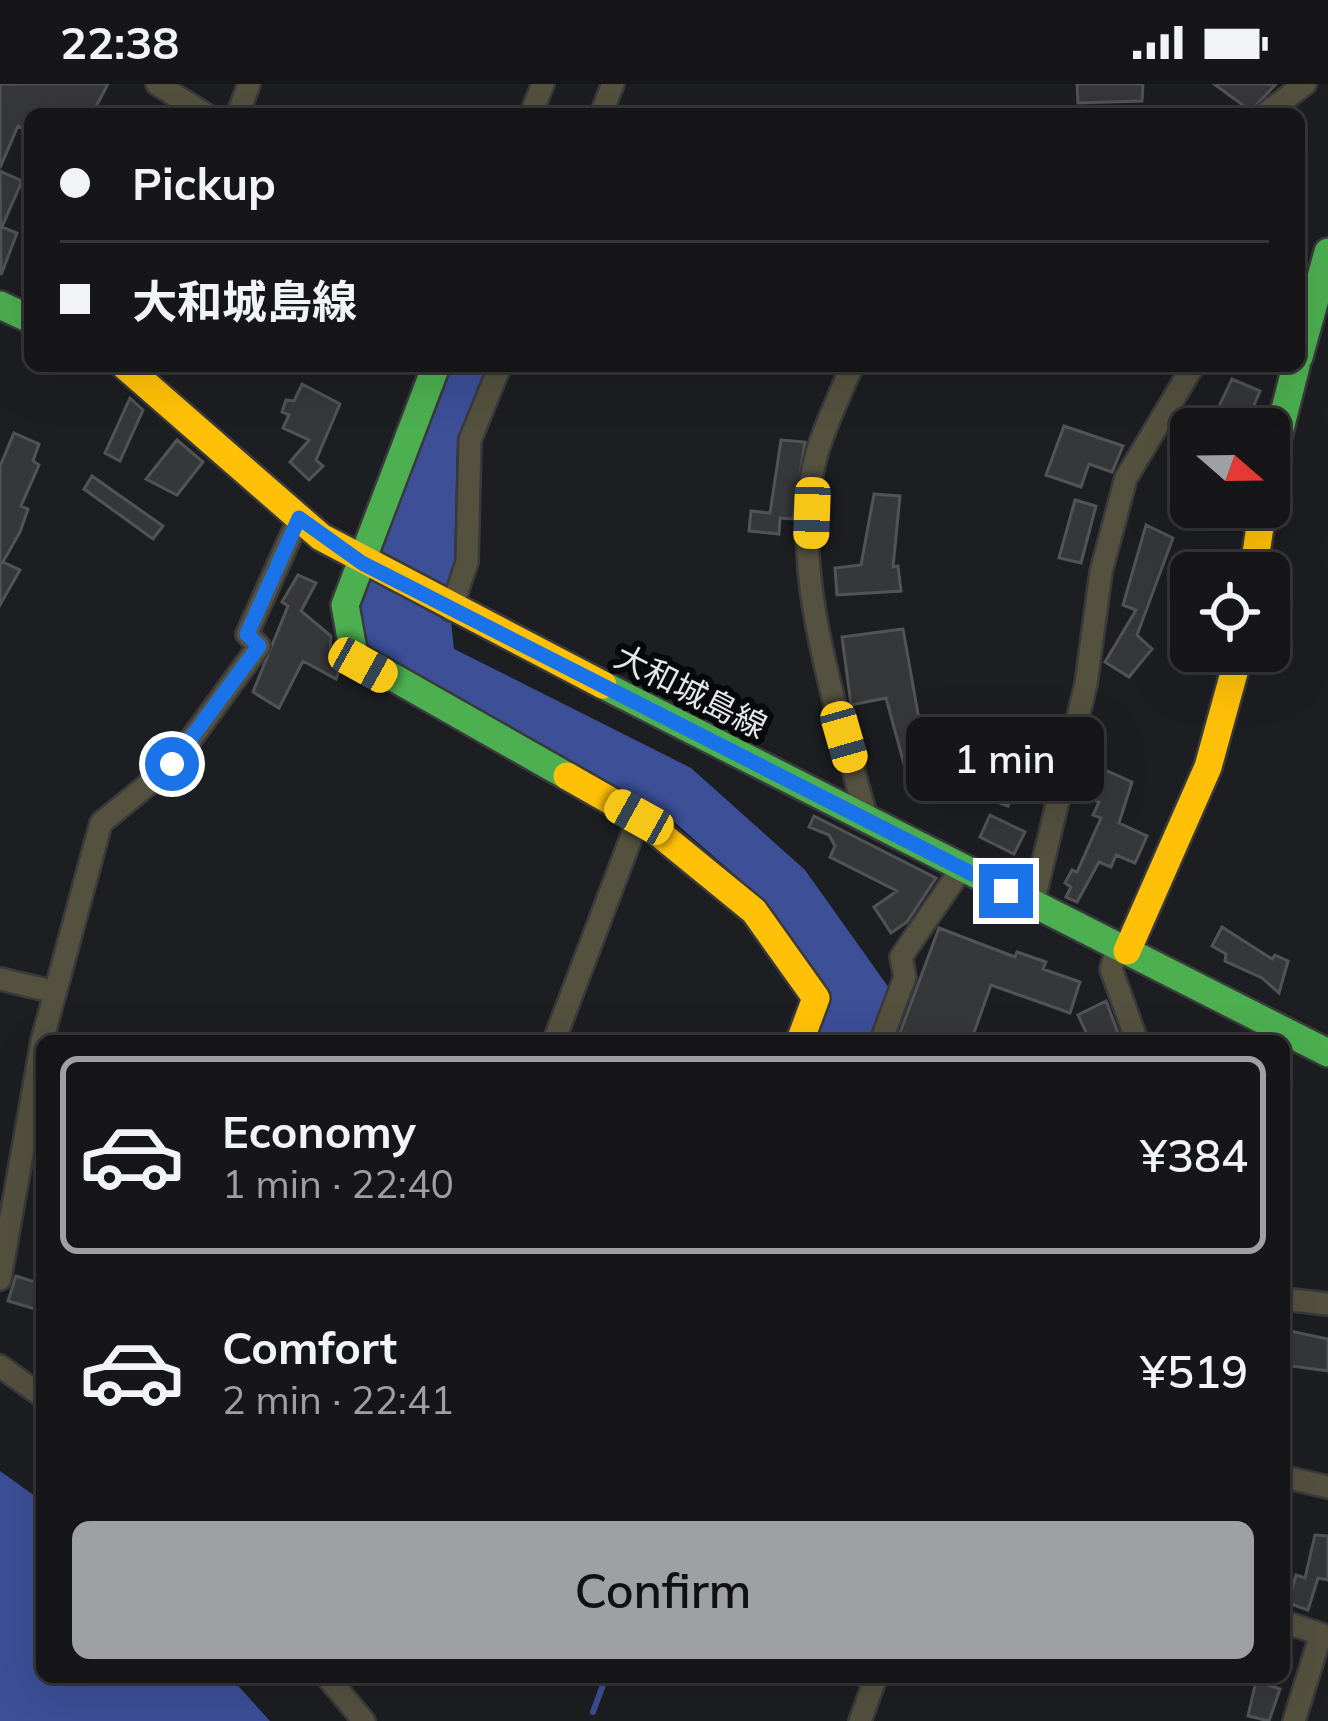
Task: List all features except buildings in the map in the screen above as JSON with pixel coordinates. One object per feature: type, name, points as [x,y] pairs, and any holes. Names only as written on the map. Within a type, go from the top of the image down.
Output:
[{"type":"street","points":[[157,84],[195,108]]},
{"type":"street","points":[[1273,108],[1305,84]]},
{"type":"street","points":[[1305,335],[1328,252]]},
{"type":"street","name":"大和城島線","points":[[134,372],[299,518],[362,563],[1328,1053]]},
{"type":"street","points":[[434,372],[345,605],[354,655],[363,665],[639,817],[754,910],[816,998],[802,1035]]},
{"type":"street","points":[[451,610],[467,562],[470,440],[498,372]]},
{"type":"street","points":[[849,372],[817,454],[809,580],[822,655],[867,819]]},
{"type":"street","points":[[1033,904],[1086,684],[1101,572],[1126,478],[1189,372]]},
{"type":"street","points":[[1285,408],[1294,372]]},
{"type":"street","points":[[44,1035],[101,823],[108,811],[172,764],[259,646],[247,634],[299,518]]},
{"type":"street","points":[[1136,1035],[1111,969],[1201,790],[1234,672]]},
{"type":"street","points":[[556,1035],[639,817]]},
{"type":"street","points":[[883,1035],[905,977],[901,957],[962,868]]},
{"type":"street","points":[[0,979],[55,992]]},
{"type":"street","points":[[0,1280],[36,1075]]},
{"type":"street","points":[[1290,1300],[1328,1304]]},
{"type":"street","points":[[0,1366],[36,1392]]},
{"type":"street","points":[[1290,1478],[1328,1487]]},
{"type":"street","points":[[1290,1624],[1321,1634],[1294,1721]]},
{"type":"street","points":[[332,1683],[364,1721]]},
{"type":"street","points":[[869,1718],[875,1683]]},
{"type":"water","points":[[445,372],[484,372],[457,439],[454,562],[447,585],[454,649],[691,768],[805,870],[889,988],[871,1035],[816,1035],[831,993],[764,900],[658,808],[388,671],[363,639],[360,624],[370,571]]},
{"type":"water","points":[[0,1471],[36,1497],[36,1683],[235,1683],[270,1721],[0,1721]]},
{"type":"waterway","points":[[593,1712],[604,1683]]},
{"type":"traffic: fast","points":[[1305,335],[1328,252]]},
{"type":"traffic: fast","points":[[0,305],[24,316]]},
{"type":"traffic: fast","points":[[434,372],[345,605],[354,655],[567,776]]},
{"type":"traffic: fast","points":[[1285,408],[1294,372]]},
{"type":"traffic: fast","points":[[603,685],[1328,1053]]},
{"type":"traffic: slow","points":[[132,372],[321,537],[603,685]]},
{"type":"traffic: slow","points":[[1256,552],[1260,528]]},
{"type":"traffic: slow","points":[[1127,951],[1208,767],[1234,672]]},
{"type":"traffic: slow","points":[[567,776],[639,817],[754,911],[816,998],[802,1035]]},
{"type":"route","points":[[172,764],[259,646],[247,634],[299,518],[362,563],[451,610],[1006,891]]}]
